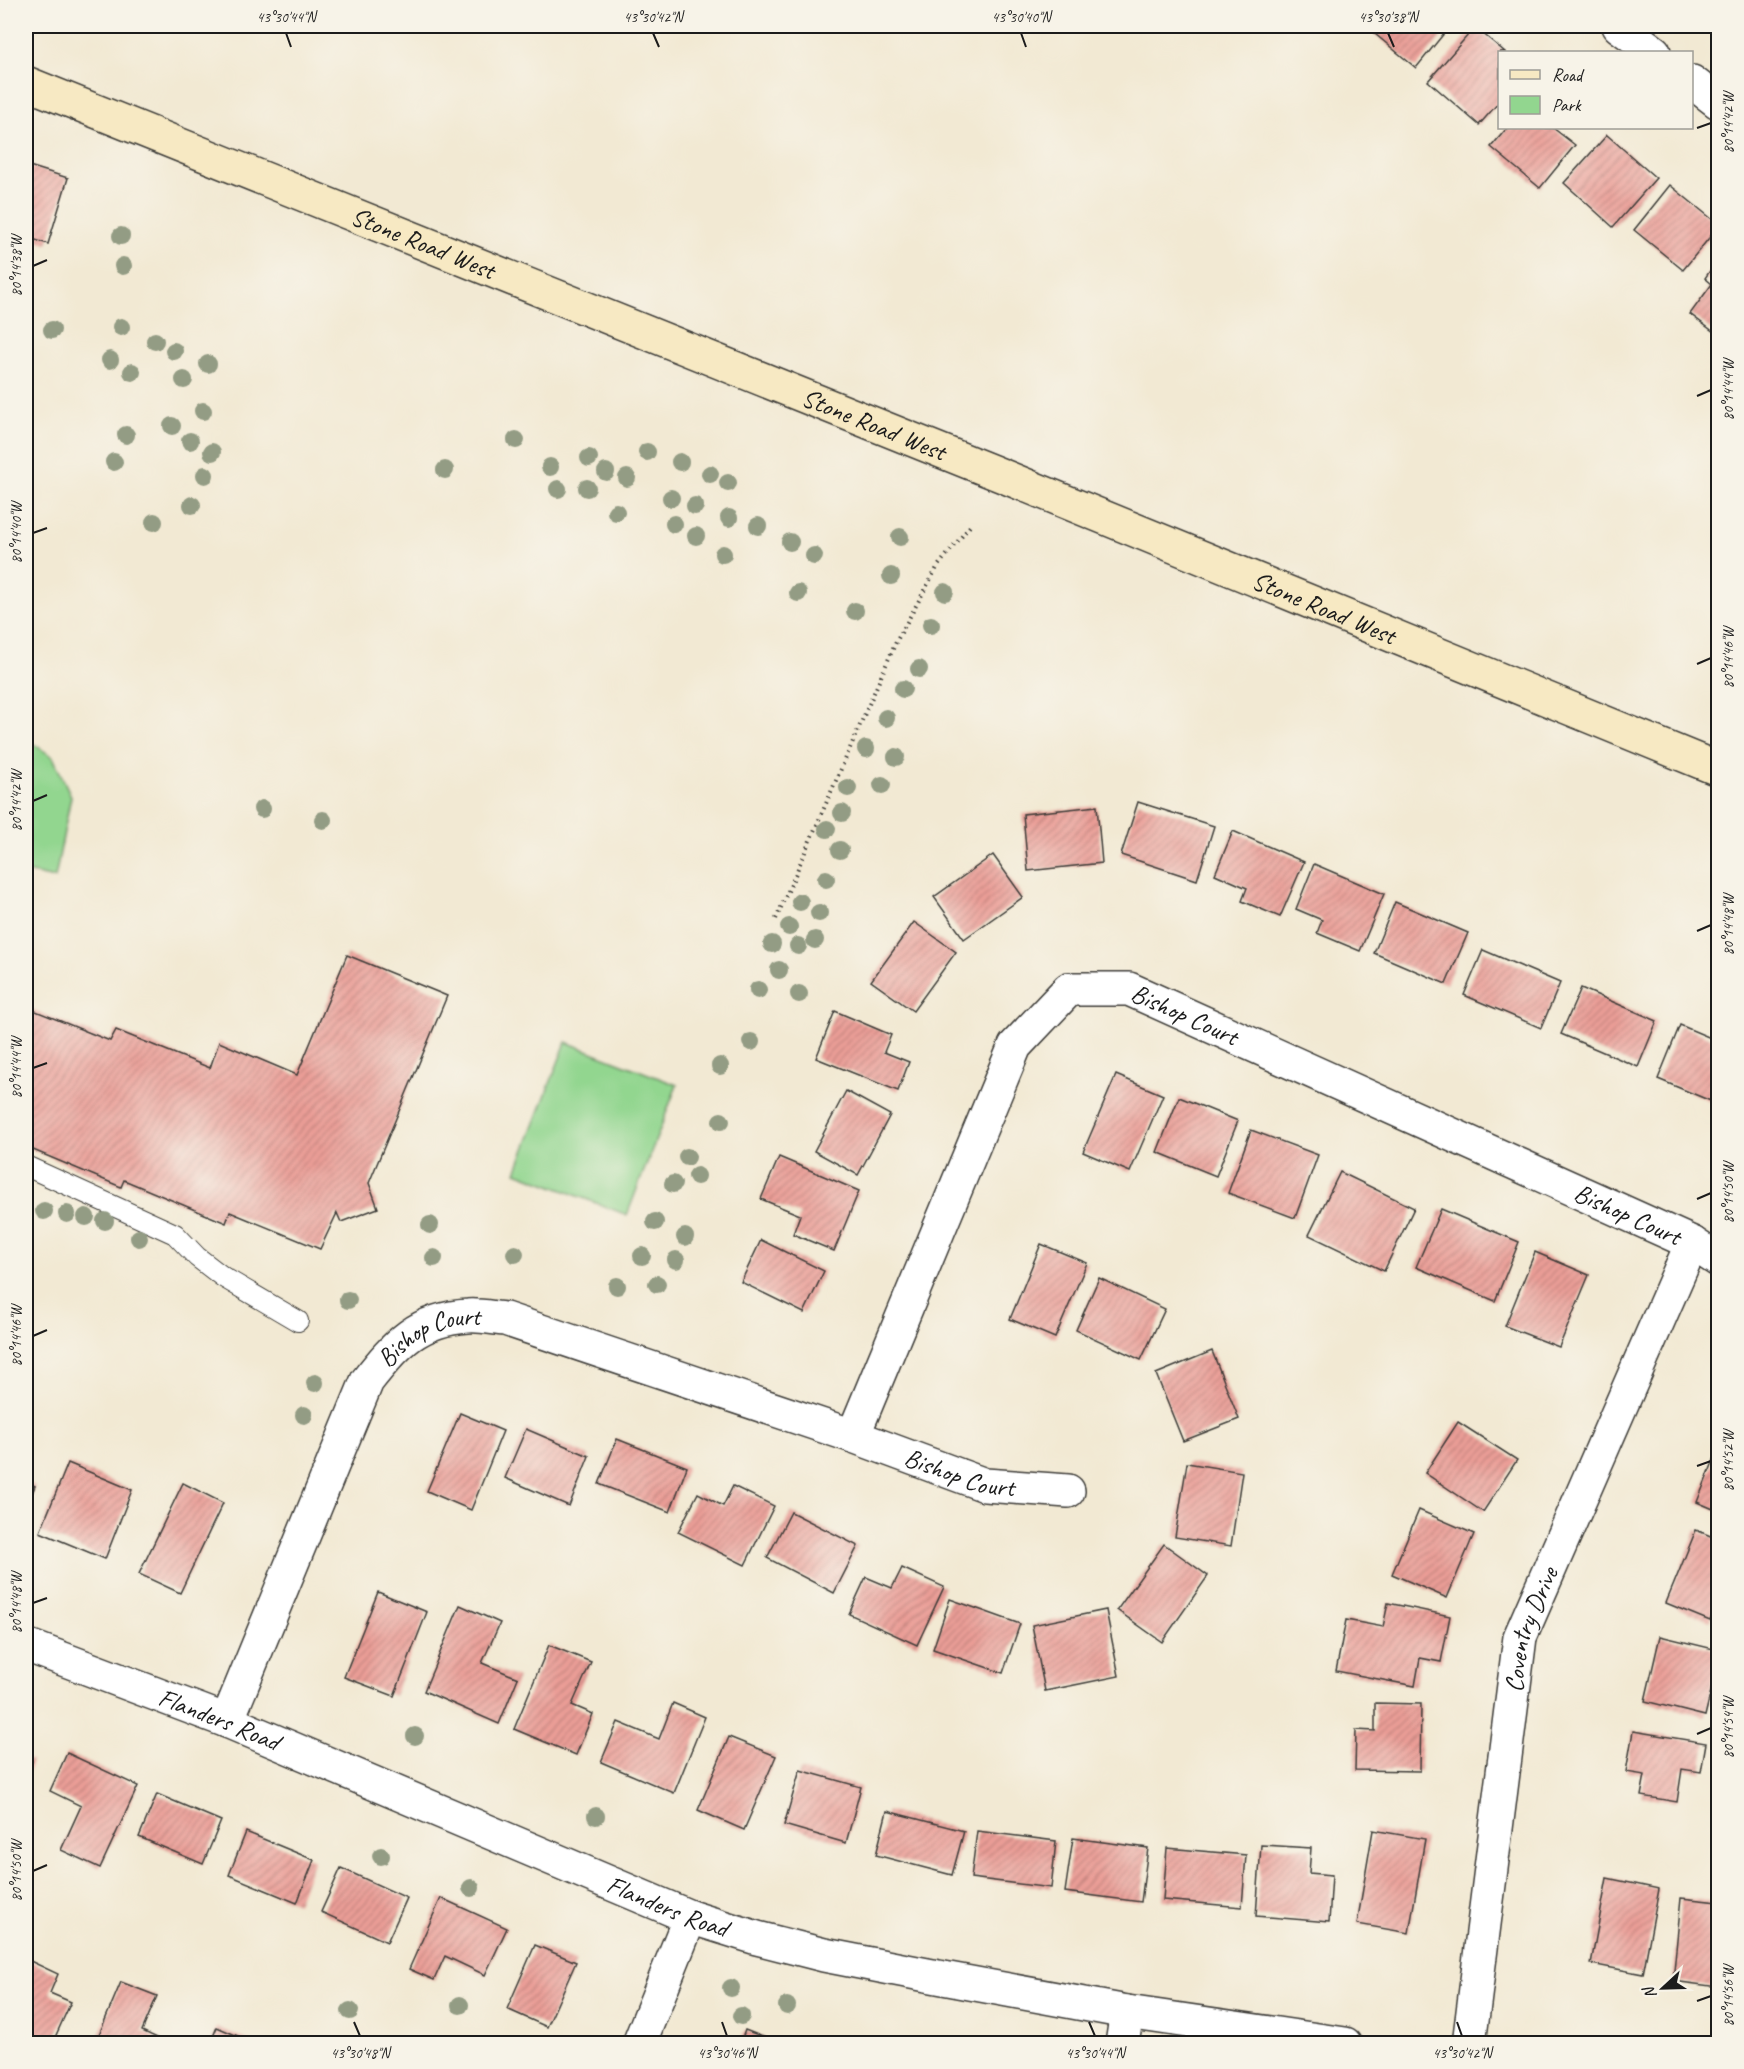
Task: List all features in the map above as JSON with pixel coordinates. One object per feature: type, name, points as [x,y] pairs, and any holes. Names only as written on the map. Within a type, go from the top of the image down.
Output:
[{"type":"main road","name":"Stone Road West","points":[[26,83],[975,465],[1719,769]]},
{"type":"street","points":[[1619,26],[1653,51]]},
{"type":"street","points":[[1693,83],[1719,102]]},
{"type":"street","name":"Bishop Court","points":[[853,1436],[1015,1046],[1069,989],[1129,989],[1705,1251]]},
{"type":"street","name":"Coventry Drive","points":[[1469,2043],[1520,1637],[1705,1251]]},
{"type":"street","name":"Bishop Court","points":[[227,1721],[367,1381],[387,1355],[401,1342],[432,1322],[469,1316],[506,1319],[853,1436],[985,1485],[1068,1491]]},
{"type":"street","name":"Flanders Road","points":[[26,1646],[227,1721],[690,1917],[757,1938],[1125,2028],[1345,2043]]},
{"type":"street","points":[[639,2043],[690,1917]]},
{"type":"lane","points":[[26,1166],[175,1234],[197,1257],[223,1277],[298,1321]]},
{"type":"path","points":[[776,919],[896,642],[938,566],[970,526]]},
{"type":"green space","points":[[26,739],[53,757],[71,796],[55,878],[26,872]]},
{"type":"green space","points":[[566,1042],[677,1085],[627,1215],[516,1172]]},
{"type":"building","points":[[1372,26],[1450,26],[1416,68],[1369,29]]},
{"type":"building","points":[[1475,27],[1504,51],[1498,51],[1498,103],[1479,125],[1428,81]]},
{"type":"building","points":[[1506,129],[1554,129],[1575,145],[1540,188],[1491,147]]},
{"type":"building","points":[[1607,135],[1656,178],[1613,227],[1564,183]]},
{"type":"building","points":[[26,165],[68,178],[48,244],[26,237]]},
{"type":"building","points":[[1670,185],[1718,224],[1718,227],[1683,270],[1634,230]]},
{"type":"building","points":[[1718,259],[1718,335],[1690,314],[1712,284],[1705,278]]},
{"type":"building","points":[[1138,802],[1214,826],[1197,880],[1121,855]]},
{"type":"building","points":[[1097,806],[1102,863],[1028,871],[1023,814]]},
{"type":"building","points":[[1233,831],[1304,862],[1280,917],[1242,901],[1247,888],[1215,874]]},
{"type":"building","points":[[993,855],[1023,897],[964,939],[934,897]]},
{"type":"building","points":[[1314,864],[1384,894],[1360,951],[1317,933],[1322,920],[1296,909]]},
{"type":"building","points":[[1395,902],[1468,933],[1446,984],[1374,953]]},
{"type":"building","points":[[914,922],[956,952],[913,1011],[871,981]]},
{"type":"building","points":[[1483,950],[1560,983],[1541,1028],[1464,995]]},
{"type":"building","points":[[347,955],[447,996],[369,1183],[378,1208],[341,1222],[337,1213],[320,1249],[230,1212],[226,1223],[124,1180],[121,1187],[26,1147],[26,1007],[110,1041],[116,1030],[210,1068],[219,1042],[297,1075]]},
{"type":"building","points":[[1581,988],[1657,1021],[1638,1067],[1561,1034]]},
{"type":"building","points":[[835,1011],[891,1035],[884,1052],[909,1062],[898,1091],[816,1058]]},
{"type":"building","points":[[1680,1025],[1718,1041],[1718,1104],[1658,1079]]},
{"type":"building","points":[[1116,1075],[1163,1095],[1130,1172],[1083,1152]]},
{"type":"building","points":[[846,1091],[890,1115],[858,1175],[814,1151]]},
{"type":"building","points":[[1179,1097],[1238,1121],[1216,1176],[1157,1152]]},
{"type":"building","points":[[1251,1130],[1318,1155],[1295,1218],[1228,1193]]},
{"type":"building","points":[[779,1157],[859,1191],[834,1251],[793,1234],[800,1215],[761,1199]]},
{"type":"building","points":[[1340,1172],[1414,1208],[1384,1271],[1309,1235]]},
{"type":"building","points":[[1441,1209],[1519,1242],[1495,1301],[1416,1267]]},
{"type":"building","points":[[761,1240],[824,1271],[804,1313],[741,1282]]},
{"type":"building","points":[[1041,1244],[1087,1263],[1055,1338],[1010,1319]]},
{"type":"building","points":[[1535,1252],[1589,1275],[1559,1347],[1505,1326]]},
{"type":"building","points":[[1099,1278],[1165,1309],[1141,1360],[1076,1330]]},
{"type":"building","points":[[1212,1351],[1239,1419],[1183,1441],[1156,1374]]},
{"type":"building","points":[[460,1413],[503,1431],[471,1510],[427,1491]]},
{"type":"building","points":[[1458,1422],[1517,1460],[1483,1512],[1425,1473]]},
{"type":"building","points":[[526,1429],[589,1456],[569,1506],[505,1478]]},
{"type":"building","points":[[617,1439],[687,1467],[670,1512],[599,1484]]},
{"type":"building","points":[[1718,1450],[1718,1511],[1697,1502]]},
{"type":"building","points":[[68,1463],[132,1490],[105,1559],[40,1532]]},
{"type":"building","points":[[1187,1463],[1242,1472],[1231,1546],[1175,1537]]},
{"type":"building","points":[[26,1482],[35,1486],[26,1509]]},
{"type":"building","points":[[183,1483],[223,1503],[180,1593],[139,1574]]},
{"type":"building","points":[[733,1486],[774,1506],[745,1565],[678,1532],[698,1493],[723,1506]]},
{"type":"building","points":[[1419,1510],[1474,1534],[1447,1598],[1392,1574]]},
{"type":"building","points":[[791,1512],[858,1546],[834,1593],[767,1558]]},
{"type":"building","points":[[1696,1530],[1718,1539],[1718,1599],[1710,1621],[1666,1603]]},
{"type":"building","points":[[1164,1544],[1208,1576],[1162,1642],[1117,1610]]},
{"type":"building","points":[[902,1568],[944,1587],[917,1645],[849,1614],[866,1577],[892,1588]]},
{"type":"building","points":[[378,1592],[427,1612],[394,1696],[344,1677]]},
{"type":"building","points":[[950,1599],[1020,1624],[1003,1673],[933,1649]]},
{"type":"building","points":[[1388,1603],[1450,1616],[1441,1662],[1420,1658],[1415,1686],[1336,1671],[1346,1620],[1383,1627]]},
{"type":"building","points":[[460,1605],[500,1623],[482,1663],[518,1678],[499,1724],[424,1691]]},
{"type":"building","points":[[1106,1610],[1119,1676],[1045,1691],[1032,1625]]},
{"type":"building","points":[[1660,1636],[1718,1650],[1718,1662],[1705,1716],[1645,1701]]},
{"type":"building","points":[[549,1645],[591,1662],[572,1705],[593,1714],[576,1755],[514,1729]]},
{"type":"building","points":[[673,1703],[705,1717],[674,1793],[601,1762],[618,1722],[659,1739]]},
{"type":"building","points":[[1375,1703],[1421,1704],[1420,1771],[1355,1770],[1356,1730],[1375,1731]]},
{"type":"building","points":[[1633,1731],[1706,1743],[1701,1772],[1682,1769],[1677,1802],[1641,1796],[1645,1775],[1626,1772]]},
{"type":"building","points":[[729,1737],[776,1756],[744,1830],[698,1810]]},
{"type":"building","points":[[67,1753],[138,1786],[100,1868],[61,1850],[81,1806],[50,1791]]},
{"type":"building","points":[[26,1758],[32,1761],[26,1778]]},
{"type":"building","points":[[800,1770],[861,1787],[846,1843],[784,1825]]},
{"type":"building","points":[[157,1794],[221,1821],[203,1864],[139,1837]]},
{"type":"building","points":[[887,1811],[964,1831],[952,1875],[876,1855]]},
{"type":"building","points":[[1373,1830],[1425,1839],[1409,1933],[1357,1924]]},
{"type":"building","points":[[977,1831],[1056,1841],[1051,1888],[971,1878]]},
{"type":"building","points":[[246,1832],[314,1860],[297,1903],[229,1875]]},
{"type":"building","points":[[1073,1838],[1148,1848],[1141,1902],[1065,1892]]},
{"type":"building","points":[[1261,1845],[1311,1848],[1309,1873],[1332,1875],[1329,1922],[1256,1916]]},
{"type":"building","points":[[1167,1848],[1246,1855],[1242,1907],[1163,1900]]},
{"type":"building","points":[[341,1868],[407,1898],[387,1942],[321,1912]]},
{"type":"building","points":[[1607,1878],[1659,1889],[1643,1974],[1591,1964]]},
{"type":"building","points":[[441,1898],[507,1928],[485,1975],[445,1956],[434,1980],[409,1969]]},
{"type":"building","points":[[1681,1898],[1718,1902],[1718,1987],[1673,1981]]},
{"type":"building","points":[[535,1945],[576,1962],[547,2027],[507,2009]]},
{"type":"building","points":[[26,1959],[58,1974],[50,1993],[71,2002],[52,2044],[36,2044],[26,2039]]},
{"type":"building","points":[[121,1982],[157,1996],[142,2031],[170,2044],[95,2044]]},
{"type":"building","points":[[217,2027],[256,2044],[210,2044]]},
{"type":"building","points":[[745,2030],[779,2043],[779,2044],[740,2044]]}]
